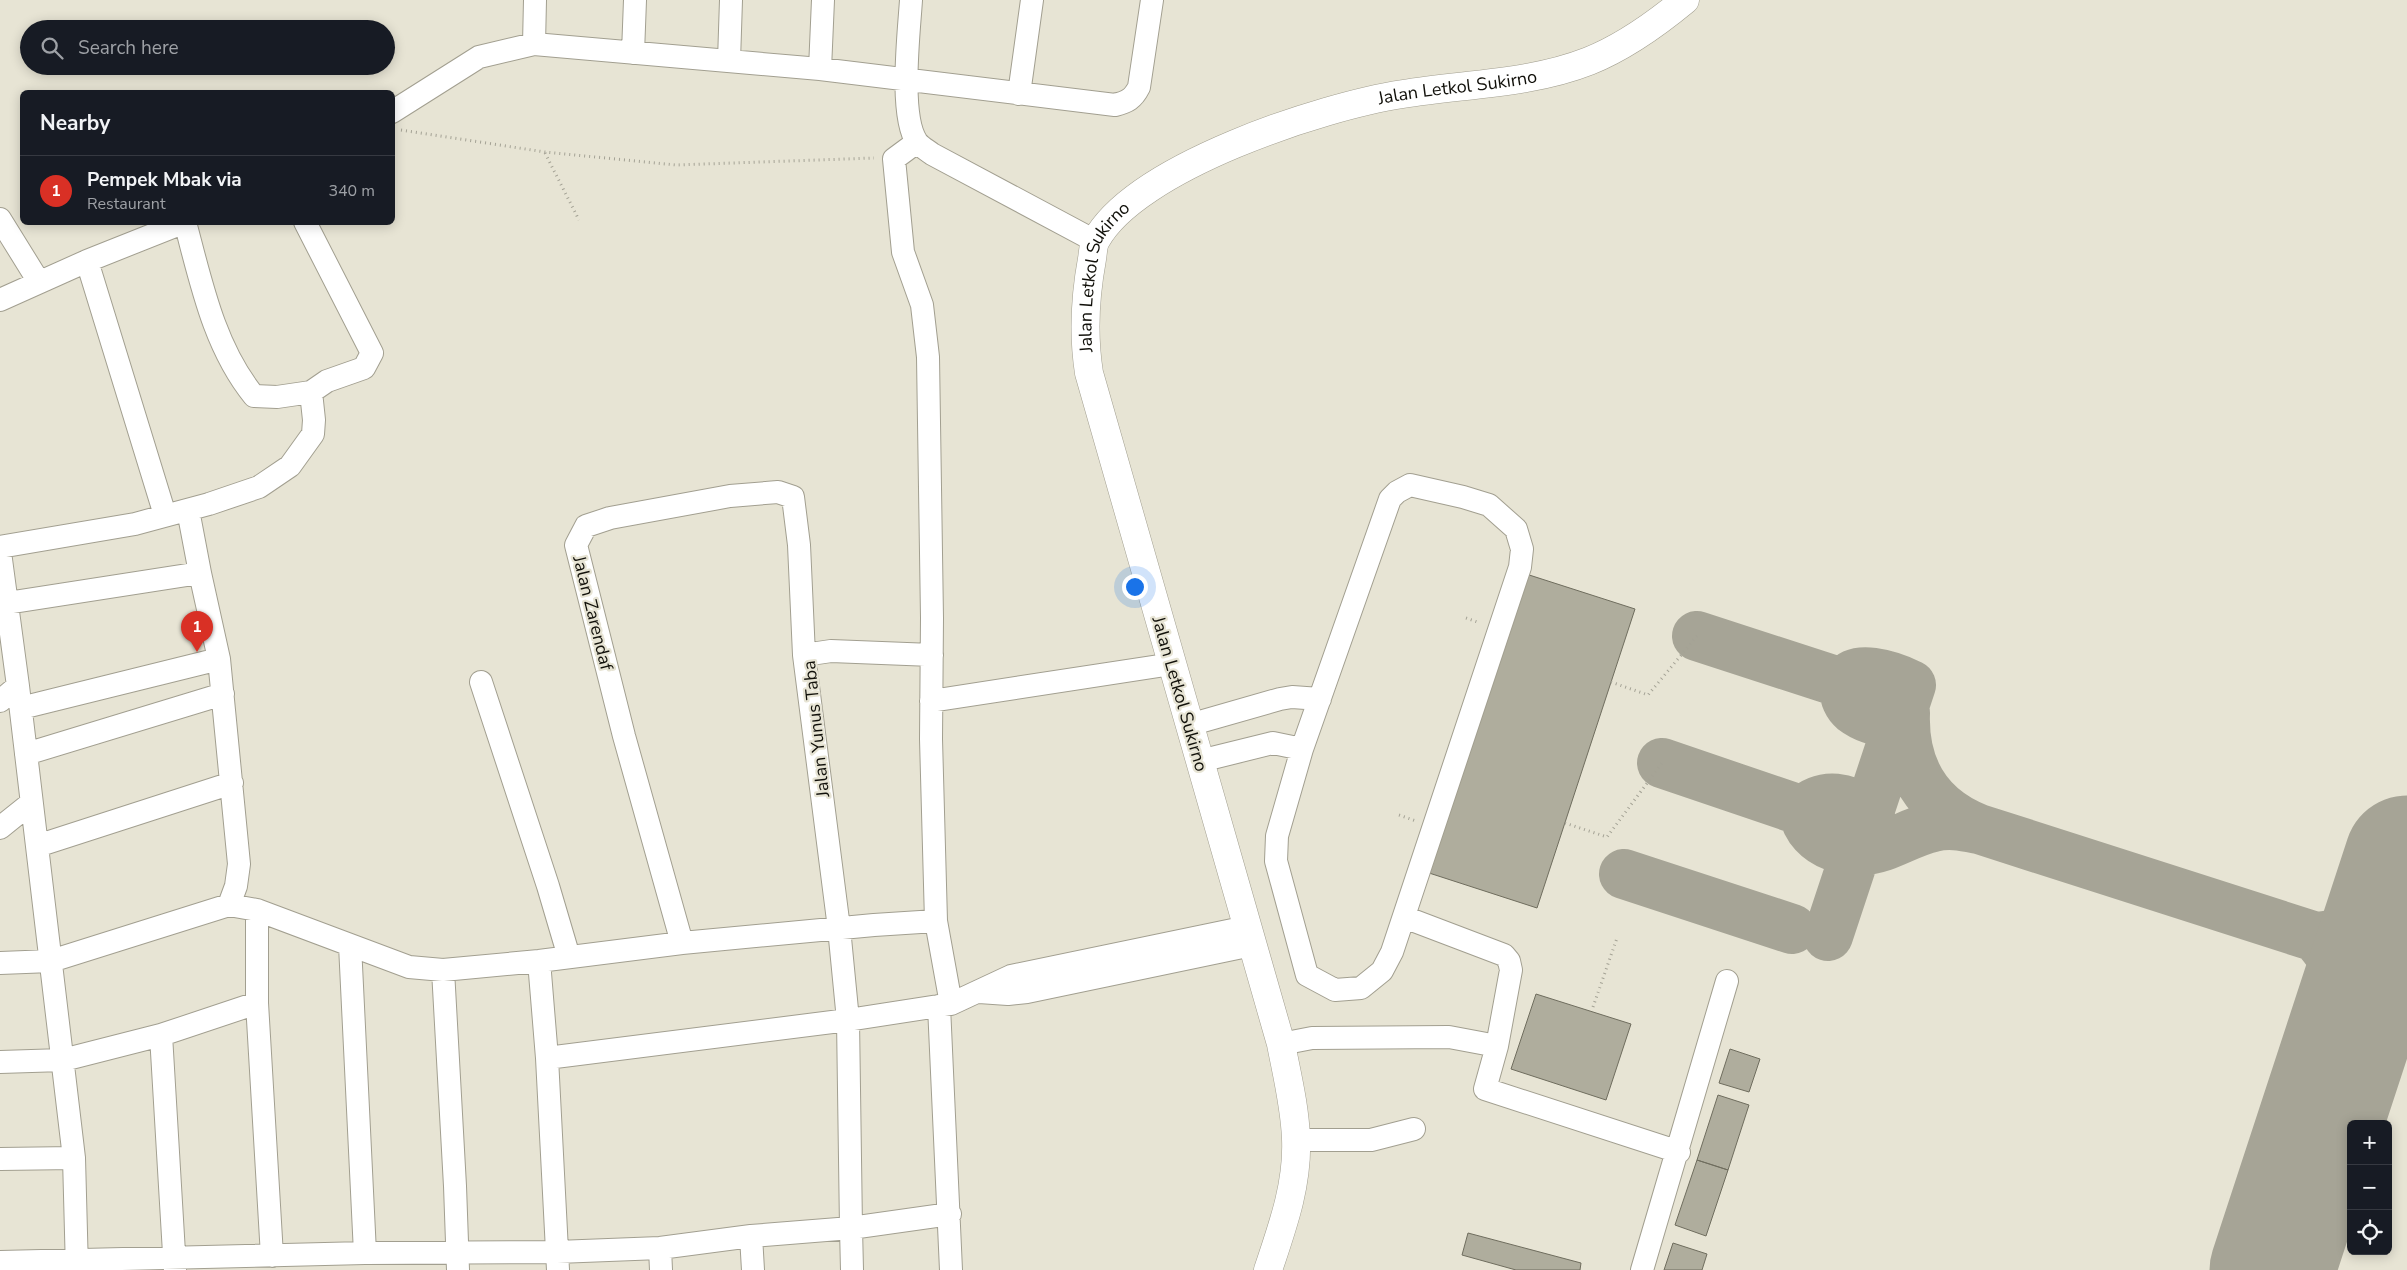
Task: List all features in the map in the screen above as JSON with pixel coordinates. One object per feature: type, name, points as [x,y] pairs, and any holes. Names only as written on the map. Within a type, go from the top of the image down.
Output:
[{"type":"main road","name":"Jalan Letkol Sukirno","points":[[1268,1270],[1284,1225],[1293,1187],[1296,1140],[1281,1044],[1088,373],[1084,342],[1086,304],[1095,241],[1116,214],[1143,192],[1185,166],[1280,127],[1400,94],[1554,72],[1589,61],[1630,41],[1685,0]]},
{"type":"street","points":[[534,44],[535,0]]},
{"type":"street","points":[[633,53],[635,0]]},
{"type":"street","points":[[729,61],[731,0]]},
{"type":"street","points":[[820,69],[823,0]]},
{"type":"street","points":[[911,0],[906,80],[912,130],[917,142],[932,154],[1095,241]]},
{"type":"street","points":[[1019,94],[1032,0]]},
{"type":"street","points":[[395,110],[479,57],[534,44],[820,69],[1115,105],[1126,103],[1134,97],[1139,87],[1152,0]]},
{"type":"street","points":[[917,142],[894,159],[903,252],[922,305],[928,357],[931,701],[936,921],[945,1005],[952,1270]]},
{"type":"street","points":[[0,219],[39,282]]},
{"type":"street","points":[[0,300],[87,261],[177,225]]},
{"type":"street","points":[[186,225],[221,342],[242,382],[254,396],[277,397],[311,392],[327,381],[364,368],[372,353],[307,225]]},
{"type":"street","points":[[87,261],[165,515]]},
{"type":"street","points":[[0,547],[135,524],[188,510],[259,487],[290,466],[313,434],[314,420],[311,392]]},
{"type":"street","points":[[1410,485],[1464,497],[1489,505],[1516,529],[1522,549],[1520,567],[1392,952],[1382,972],[1361,988],[1335,990],[1307,975],[1276,861],[1277,836],[1302,749],[1390,500],[1398,492],[1410,485]]},
{"type":"street","name":"Jalan Zarendaf","points":[[682,943],[624,736],[576,545],[586,526],[610,518],[730,496],[778,492],[794,497],[799,545],[804,654]]},
{"type":"street","points":[[188,510],[219,660],[223,694],[240,864],[236,886],[229,905]]},
{"type":"street","points":[[0,552],[7,603],[13,698],[26,754],[74,1158],[77,1265]]},
{"type":"street","points":[[7,603],[200,573]]},
{"type":"street","name":"Jalan Yunus Taba","points":[[852,1270],[848,1020],[839,928],[804,654],[831,651],[932,656]]},
{"type":"street","points":[[13,698],[219,660]]},
{"type":"street","points":[[931,701],[1172,664]]},
{"type":"street","points":[[481,682],[548,886],[569,957]]},
{"type":"street","points":[[26,754],[223,694]]},
{"type":"street","points":[[1189,725],[1280,699],[1292,697],[1320,699]]},
{"type":"street","points":[[1200,761],[1273,743],[1302,749]]},
{"type":"street","points":[[37,846],[232,783]]},
{"type":"street","points":[[0,828],[31,804]]},
{"type":"street","points":[[0,963],[52,961],[229,905],[257,910],[409,967],[444,970],[539,961],[682,943],[936,921]]},
{"type":"street","points":[[257,910],[257,1003],[272,1256]]},
{"type":"street","points":[[1404,917],[1504,956],[1508,961],[1511,970],[1497,1046],[1485,1089],[1679,1152]]},
{"type":"street","points":[[546,1058],[848,1020],[945,1005],[978,992],[1008,994],[1027,992],[1249,935]]},
{"type":"street","points":[[350,945],[365,1253]]},
{"type":"street","points":[[539,961],[558,1261]]},
{"type":"street","points":[[444,970],[457,1261]]},
{"type":"street","points":[[1642,1270],[1679,1152],[1727,981]]},
{"type":"street","points":[[0,1062],[63,1060],[161,1035],[257,1003]]},
{"type":"street","points":[[161,1035],[175,1264]]},
{"type":"street","points":[[1281,1044],[1312,1038],[1449,1037],[1497,1046]]},
{"type":"street","points":[[1296,1140],[1371,1140],[1414,1129]]},
{"type":"street","points":[[0,1159],[74,1158]]},
{"type":"street","points":[[0,1262],[77,1265],[175,1264],[272,1256],[365,1253],[457,1261],[558,1261],[752,1236],[850,1228],[950,1214]]},
{"type":"street","points":[[752,1236],[753,1270]]},
{"type":"street","points":[[660,1248],[661,1270]]},
{"type":"path","points":[[395,129],[545,152],[676,165],[810,162],[854,158],[894,159]]},
{"type":"path","points":[[545,152],[579,220]]},
{"type":"path","points":[[1611,682],[1648,695],[1697,636]]},
{"type":"path","points":[[1565,823],[1607,837],[1662,763]]},
{"type":"path","points":[[1593,1007],[1617,938]]},
{"type":"building","points":[[1523,573],[1635,609],[1537,908],[1426,872]]},
{"type":"building","points":[[1536,994],[1631,1024],[1606,1100],[1511,1069]]},
{"type":"building","points":[[1730,1049],[1760,1059],[1749,1092],[1719,1083]]},
{"type":"building","points":[[1718,1095],[1749,1105],[1728,1170],[1697,1160]]},
{"type":"building","points":[[1697,1160],[1728,1170],[1706,1236],[1675,1225]]},
{"type":"building","points":[[1468,1233],[1581,1263],[1580,1270],[1516,1270],[1462,1255]]},
{"type":"building","points":[[1673,1243],[1707,1254],[1702,1270],[1664,1270]]},
{"type":"taxiway","points":[[1697,636],[1845,684]]},
{"type":"taxiway","points":[[1828,936],[1911,685],[1884,675],[1863,672],[1854,674],[1848,680],[1845,689],[1848,703],[1859,713],[1881,722],[1892,725],[1898,726]]},
{"type":"taxiway","points":[[1905,713],[1905,733],[1908,751],[1922,784],[1932,798],[1945,810],[1979,829]]},
{"type":"taxiway","points":[[1662,763],[1803,811]]},
{"type":"taxiway","points":[[1870,812],[1853,803],[1836,799],[1820,801],[1803,811],[1807,823],[1814,833],[1823,841],[1845,849],[1871,849],[1926,829],[1945,825],[1979,829],[2316,937],[2349,932],[2364,925],[2391,906]]},
{"type":"taxiway","points":[[1624,874],[1792,929]]},
{"type":"taxiway","points":[[2316,937],[2340,970],[2357,1008]]},
{"type":"runway","points":[[2272,1270],[2407,858]]},
{"type":"place","name":"Pempek Mbak via","points":[[197,652]]}]
